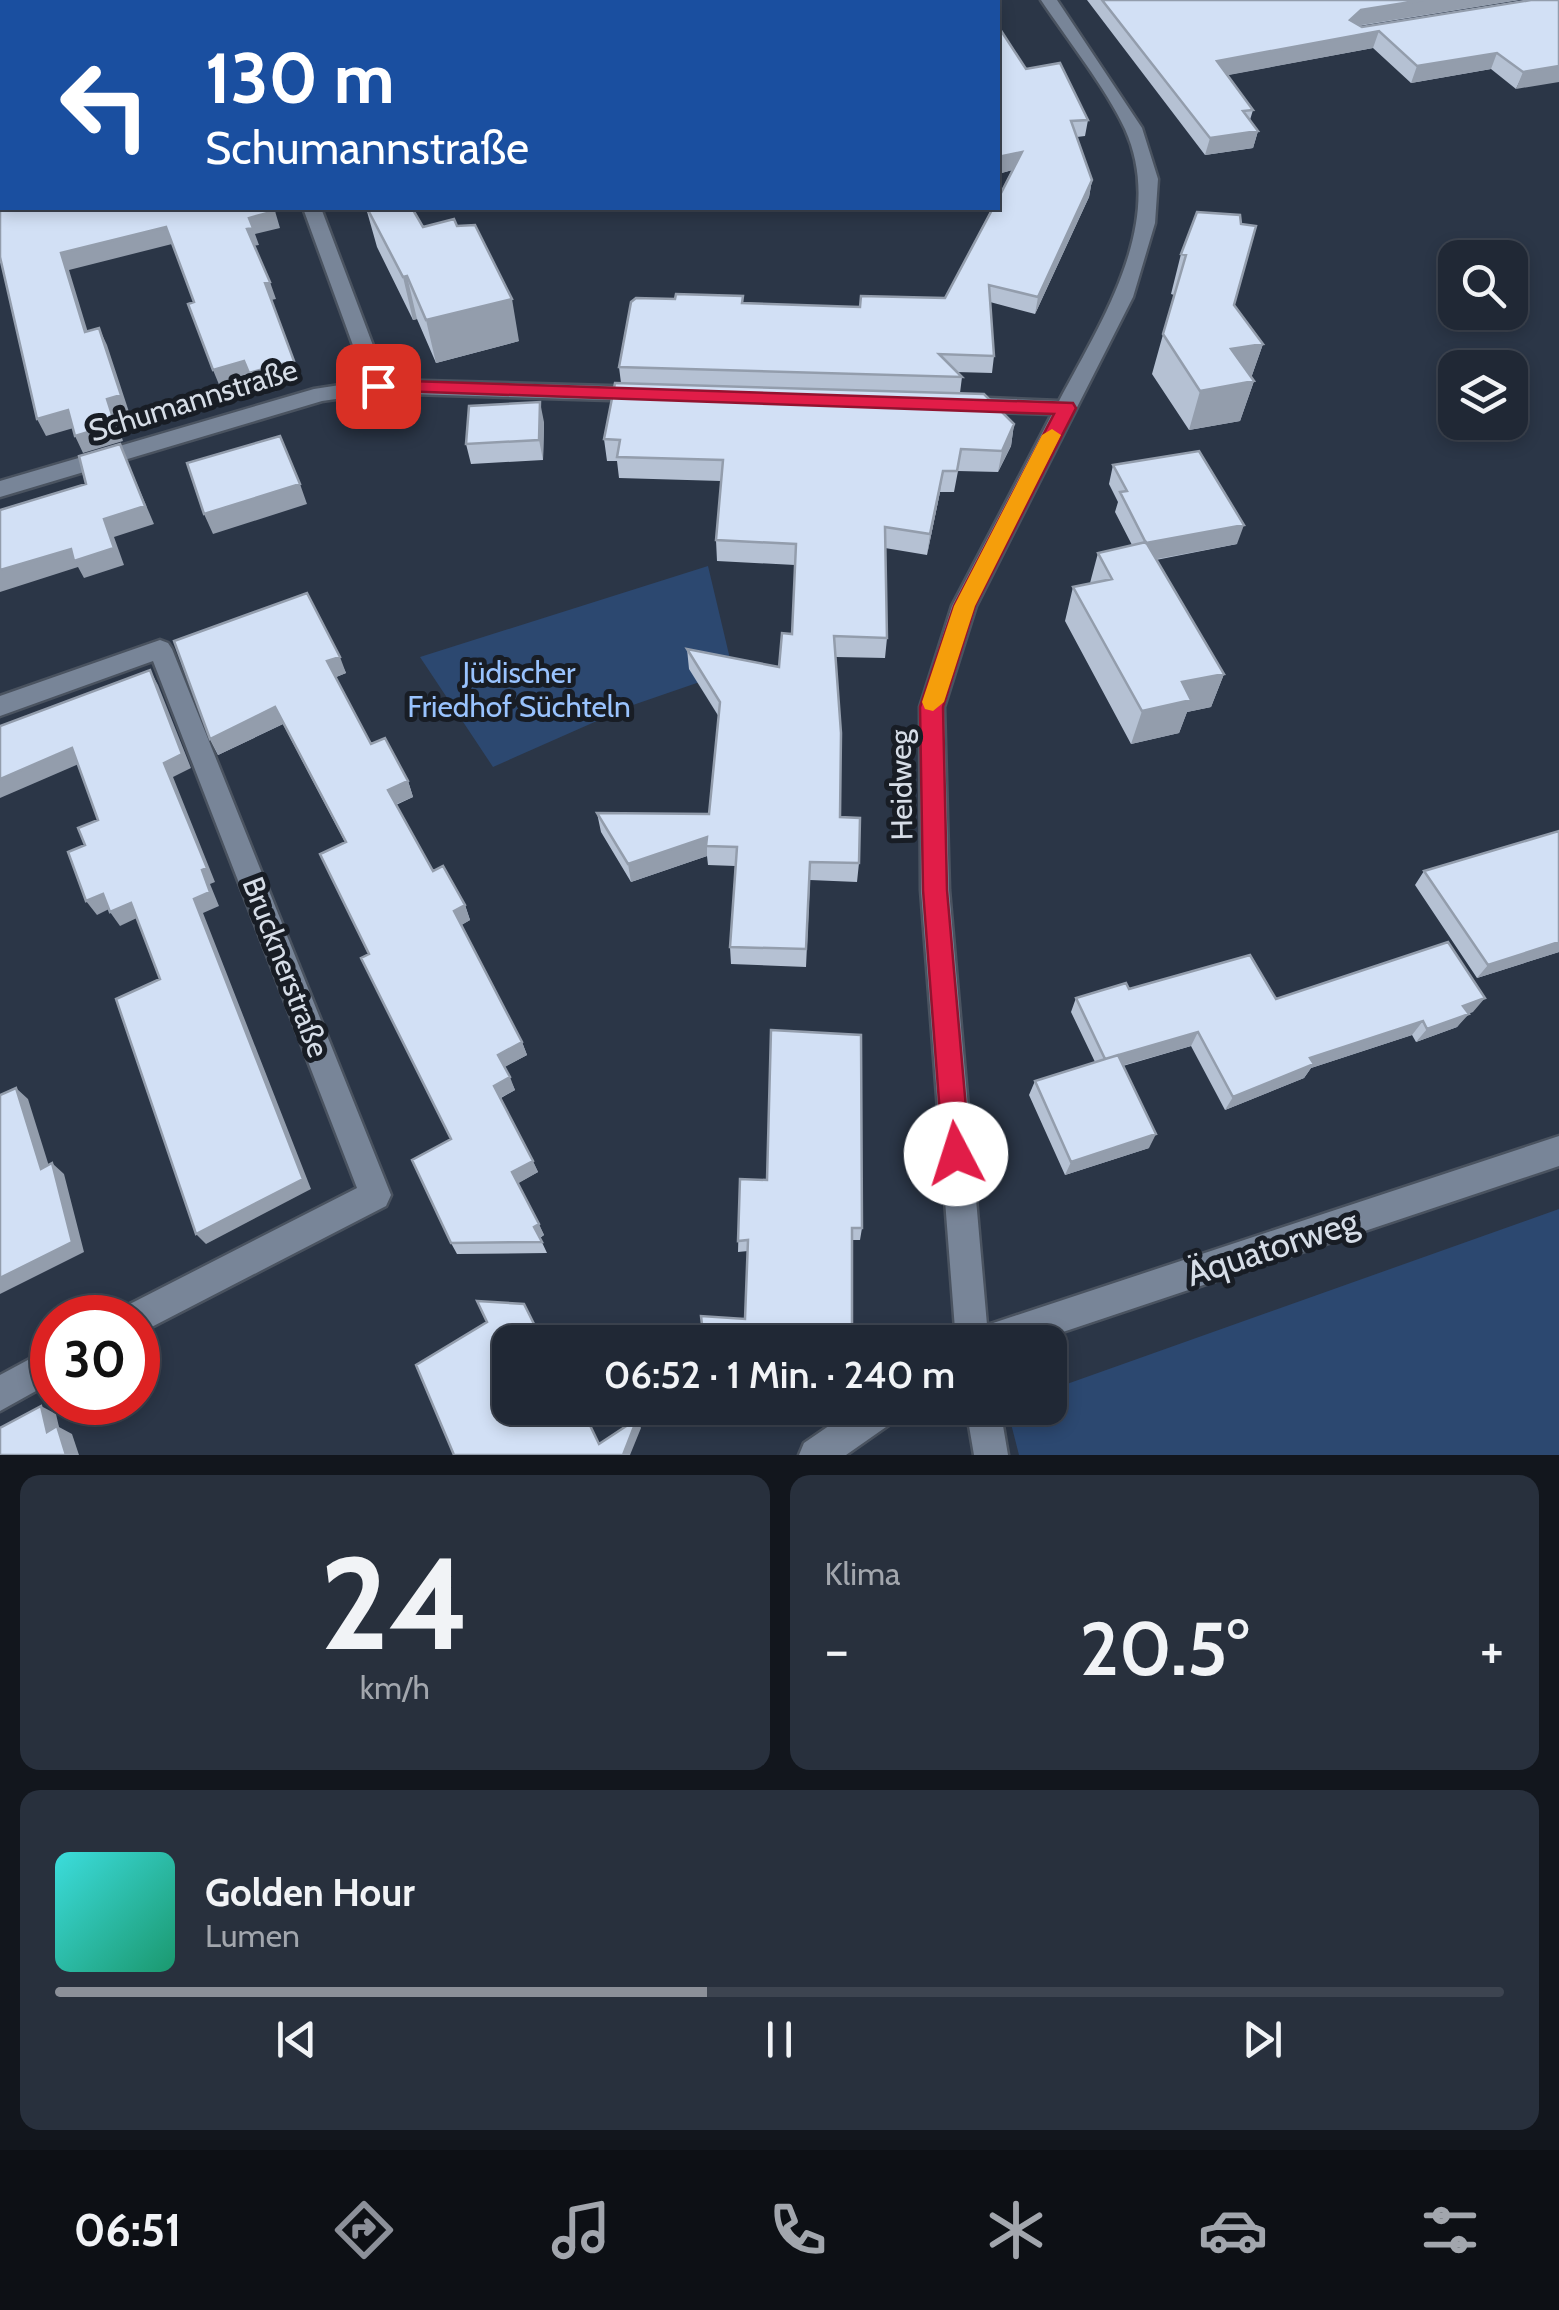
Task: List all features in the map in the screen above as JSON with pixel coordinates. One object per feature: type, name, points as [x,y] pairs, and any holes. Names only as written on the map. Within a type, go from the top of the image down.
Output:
[{"type":"street","name":"Heidweg","points":[[971,1325],[935,890],[932,707],[964,606],[1124,297],[1146,223],[1149,179],[1132,128],[1049,0]]},
{"type":"street","points":[[313,210],[378,386]]},
{"type":"street","name":"Schumannstraße","points":[[0,489],[321,394],[378,386],[673,395]]},
{"type":"street","points":[[948,404],[1066,408]]},
{"type":"street","name":"Brucknerstraße","points":[[0,706],[160,648],[376,1196],[160,1307]]},
{"type":"street","name":"Äquatorweg","points":[[1035,1325],[1559,1151]]},
{"type":"street","points":[[0,1394],[30,1377]]},
{"type":"street","points":[[816,1455],[859,1425]]},
{"type":"street","points":[[985,1425],[990,1455]]},
{"type":"green space","name":"Jüdischer Friedhof Süchteln","points":[[708,566],[731,663],[720,675],[633,705],[493,767],[420,657]]},
{"type":"green space","points":[[1559,1209],[1559,1455],[1019,1455],[1011,1425],[1067,1425],[1067,1384]]},
{"type":"building","points":[[1102,0],[1423,0],[1361,10],[1350,20],[1362,27],[1531,0],[1559,0],[1559,66],[1523,72],[1497,53],[1417,66],[1379,31],[1217,61],[1253,110],[1243,111],[1258,131],[1210,138]]},
{"type":"building","points":[[1000,29],[1026,69],[1060,63],[1088,120],[1071,121],[1092,180],[1038,297],[989,285],[994,356],[939,354],[962,377],[619,367],[631,302],[636,298],[675,299],[676,294],[743,296],[742,303],[860,307],[861,296],[945,298],[992,210],[1000,210],[1000,195],[1022,152],[1000,157]]},
{"type":"building","points":[[0,210],[274,210],[249,218],[253,228],[247,229],[270,282],[265,283],[294,361],[249,373],[244,361],[213,370],[188,304],[194,302],[166,227],[61,253],[85,332],[99,328],[121,395],[107,399],[115,424],[75,436],[68,410],[37,419],[0,257]]},
{"type":"building","points":[[368,210],[413,210],[423,227],[454,219],[457,226],[475,225],[512,299],[426,320],[407,276],[403,277]]},
{"type":"building","points":[[1197,212],[1240,215],[1241,224],[1256,226],[1234,305],[1263,344],[1231,349],[1254,381],[1200,391],[1163,334],[1186,255],[1181,254]]},
{"type":"building","points":[[615,383],[984,394],[1014,424],[1002,451],[961,449],[957,471],[943,471],[930,534],[885,527],[887,638],[834,636],[841,733],[840,817],[860,818],[859,863],[810,862],[806,949],[730,947],[737,847],[706,846],[707,837],[628,864],[597,813],[709,814],[720,702],[687,649],[779,667],[782,633],[792,634],[796,544],[716,540],[723,460],[617,457],[620,440],[604,439]]},
{"type":"building","points":[[540,402],[539,440],[466,444],[469,406]]},
{"type":"building","points":[[280,436],[300,484],[204,514],[187,463]]},
{"type":"building","points":[[120,444],[145,506],[104,519],[114,548],[74,561],[71,549],[0,570],[0,510],[86,484],[79,456]]},
{"type":"building","points":[[1199,451],[1244,525],[1146,543],[1120,492],[1127,491],[1113,465]]},
{"type":"building","points":[[1146,542],[1224,674],[1182,682],[1191,700],[1142,711],[1073,587],[1112,579],[1098,553]]},
{"type":"building","points":[[307,593],[340,657],[327,661],[371,744],[385,738],[408,781],[388,790],[433,871],[443,866],[465,905],[454,911],[522,1042],[498,1055],[510,1077],[494,1086],[533,1161],[512,1172],[539,1224],[534,1227],[542,1242],[451,1243],[412,1160],[451,1139],[361,958],[369,954],[320,854],[346,842],[275,707],[210,739],[174,641]]},
{"type":"building","points":[[150,670],[182,754],[164,763],[207,868],[202,870],[210,892],[194,899],[303,1179],[196,1234],[116,999],[160,979],[131,903],[110,912],[103,894],[86,901],[68,852],[85,845],[78,828],[98,820],[72,748],[0,779],[0,726]]},
{"type":"building","points":[[1559,831],[1559,942],[1488,965],[1424,871]]},
{"type":"building","points":[[1448,942],[1485,998],[1463,1006],[1469,1014],[1427,1029],[1423,1021],[1310,1058],[1314,1064],[1233,1097],[1198,1032],[1105,1059],[1076,998],[1126,983],[1129,989],[1250,955],[1276,999]]},
{"type":"building","points":[[771,1030],[861,1035],[862,1228],[852,1228],[852,1325],[702,1325],[701,1316],[745,1319],[748,1240],[738,1241],[740,1179],[767,1180]]},
{"type":"building","points":[[1118,1055],[1156,1134],[1071,1162],[1035,1081]]},
{"type":"building","points":[[16,1088],[41,1169],[52,1163],[72,1242],[0,1278],[0,1095]]},
{"type":"building","points":[[477,1301],[524,1304],[534,1325],[492,1325],[492,1425],[590,1425],[599,1444],[628,1425],[635,1425],[623,1455],[454,1455],[416,1365],[487,1322]]},
{"type":"building","points":[[30,1412],[30,1425],[45,1425],[47,1432],[57,1426],[66,1455],[0,1455],[0,1428]]},
{"type":"slow traffic","points":[[933,702],[964,606],[1052,435]]},
{"type":"route","points":[[378,386],[1066,408],[964,606],[932,707],[935,890],[956,1154]]}]
